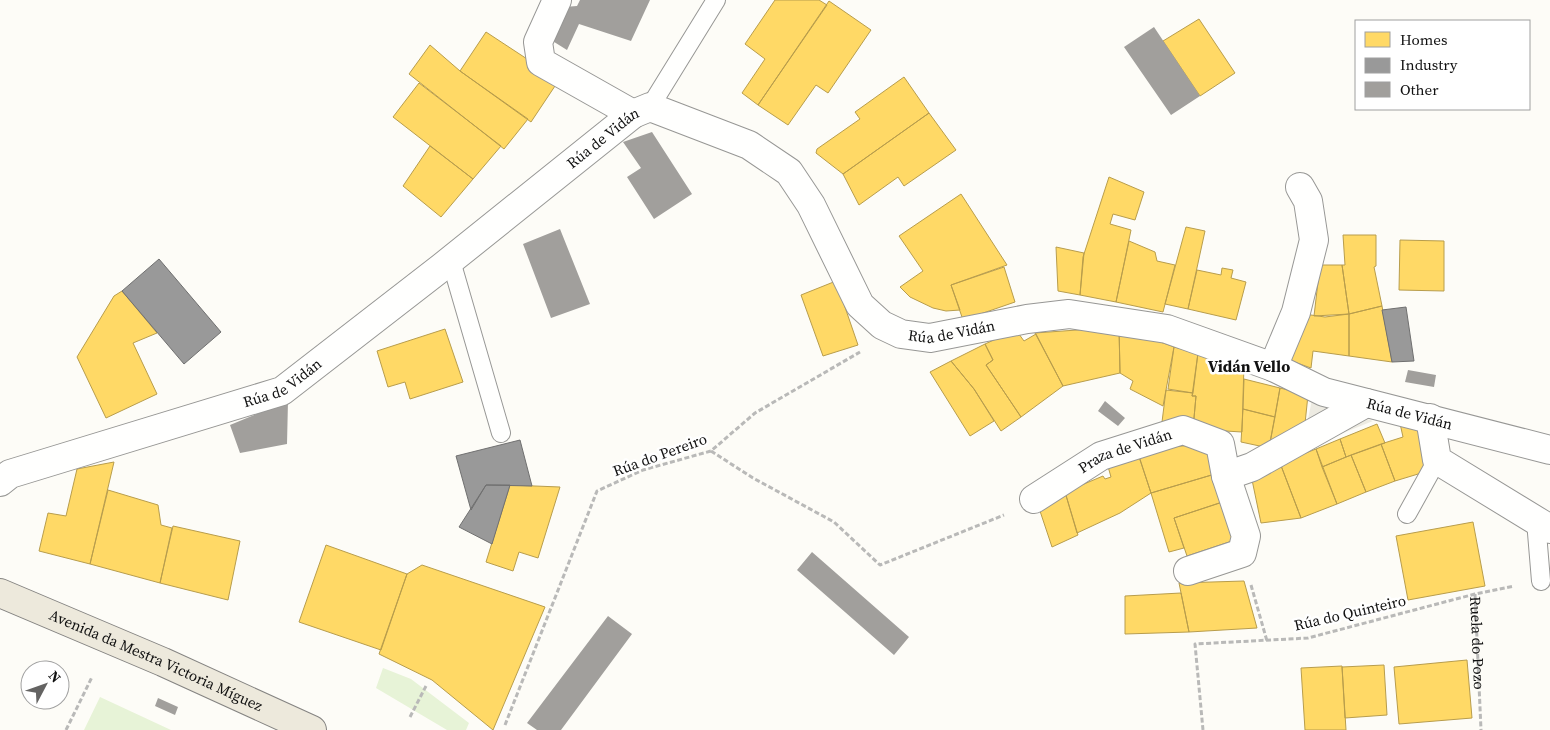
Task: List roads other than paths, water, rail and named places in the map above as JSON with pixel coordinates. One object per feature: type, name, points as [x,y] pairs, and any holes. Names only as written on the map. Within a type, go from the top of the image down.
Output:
[{"type":"main road","name":"Avenida da Mestra Victoria Míguez","points":[[0,593],[164,662],[312,730]]},
{"type":"street","points":[[557,0],[538,42],[541,62],[642,110]]},
{"type":"street","name":"Rúa de Vidán","points":[[0,482],[10,474],[282,391],[451,261],[642,110],[749,145],[789,172],[811,205],[860,306],[882,325],[901,334],[930,338],[1027,319],[1069,314],[1167,329],[1273,367],[1324,392],[1550,450]]},
{"type":"street","points":[[1273,367],[1296,312],[1314,240],[1308,201],[1300,187]]},
{"type":"street","points":[[1226,476],[1252,467],[1366,403]]},
{"type":"street","points":[[1430,418],[1437,460],[1543,525]]},
{"type":"street","name":"Praza de Vidán","points":[[1034,499],[1101,456],[1183,430],[1220,444],[1226,476],[1246,536],[1242,553],[1188,571]]},
{"type":"lane","points":[[642,110],[716,0]]},
{"type":"lane","points":[[451,261],[501,433]]},
{"type":"lane","points":[[1407,514],[1437,460]]},
{"type":"lane","points":[[1541,581],[1543,525]]},
{"type":"district","name":"Vidán Vello","points":[[1249,366]]}]
